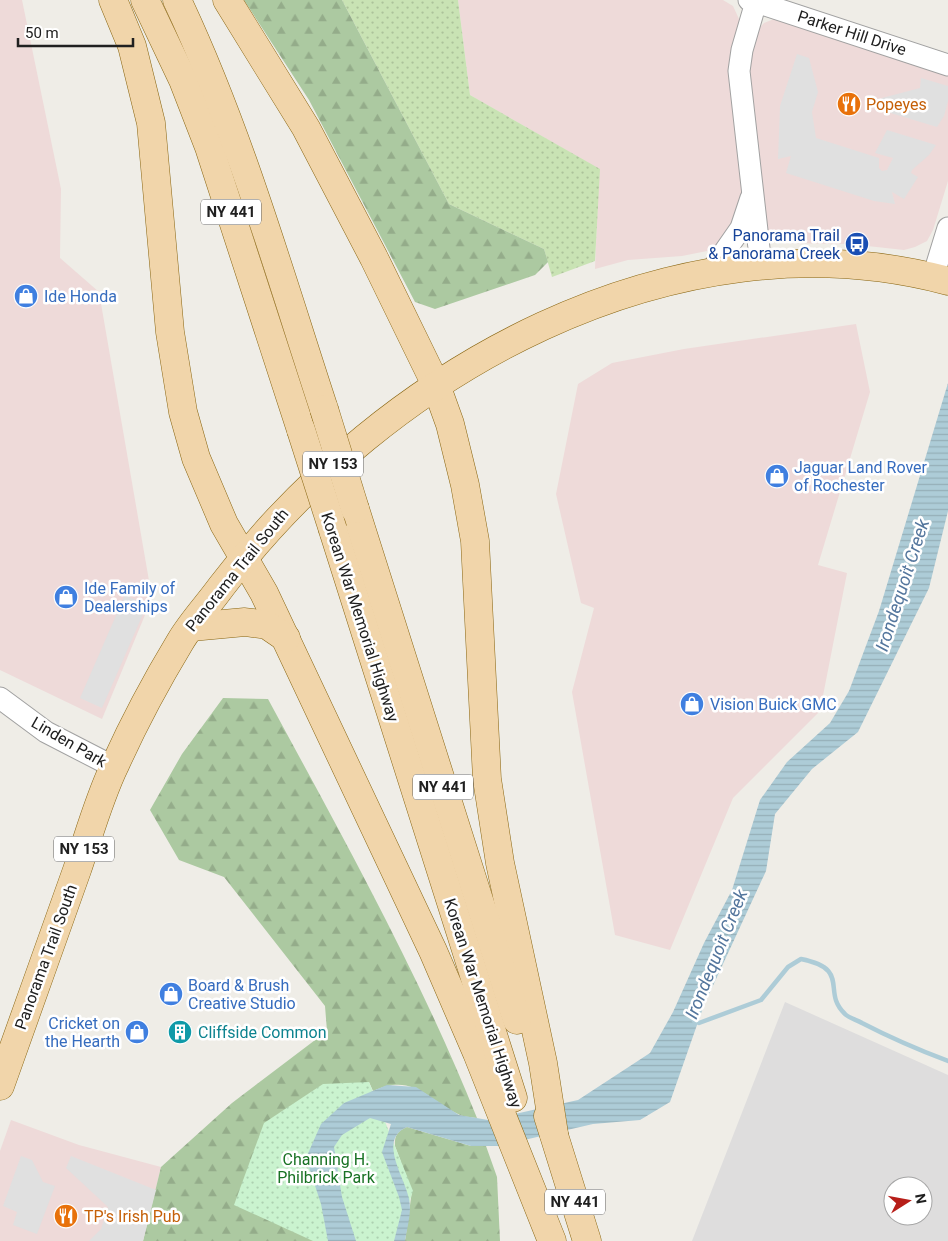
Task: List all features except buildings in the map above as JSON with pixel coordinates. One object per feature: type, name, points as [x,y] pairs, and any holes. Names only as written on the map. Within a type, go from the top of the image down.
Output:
[{"type":"main road","points":[[113,0],[132,46],[151,123],[170,332],[182,412],[196,458],[224,524],[264,593],[434,951],[497,1078],[552,1241]]},
{"type":"main road","name":"Korean War Memorial Highway","points":[[145,0],[183,80],[209,147],[333,530],[497,1078]]},
{"type":"main road","name":"Korean War Memorial Highway","points":[[177,0],[201,51],[231,126],[537,1064]]},
{"type":"main road","points":[[227,0],[306,128],[436,384],[455,442],[466,485],[475,541],[488,779],[500,863],[537,1064]]},
{"type":"main road","name":"Panorama Trail South","points":[[0,1086],[114,767],[181,640],[243,559],[287,508],[322,474],[379,426],[436,384],[473,361],[596,303],[628,293],[709,274],[761,266],[809,264],[866,266],[940,279]]},
{"type":"main road","points":[[191,627],[245,622],[267,626],[286,638]]},
{"type":"main road","name":"NY 441","points":[[537,1064],[554,1134],[587,1241]]},
{"type":"main road","name":"NY 441","points":[[531,1175],[557,1241]]},
{"type":"street","name":"Parker Hill Drive","points":[[761,266],[739,71],[752,1],[948,65]]},
{"type":"street","name":"Parker Hill Drive","points":[[709,274],[741,228],[752,190]]},
{"type":"street","points":[[940,279],[948,228]]},
{"type":"street","name":"Linden Park","points":[[0,698],[46,732],[114,767]]},
{"type":"shaded area","points":[[0,0],[22,0],[61,189],[60,258],[99,292],[152,598],[102,719],[0,670]]},
{"type":"shaded area","points":[[458,0],[723,0],[733,6],[739,19],[743,212],[719,246],[707,251],[682,256],[628,260],[595,269],[599,169],[470,95]]},
{"type":"shaded area","points":[[774,19],[784,19],[948,74],[948,181],[933,230],[927,241],[904,250],[849,244],[777,243],[764,233],[757,138],[749,88],[749,65],[756,32],[764,23]]},
{"type":"shaded area","points":[[797,54],[809,58],[818,92],[812,112],[816,138],[879,158],[879,168],[882,171],[887,170],[893,158],[875,153],[887,130],[936,145],[929,155],[912,170],[911,173],[918,177],[904,199],[892,192],[895,204],[874,201],[786,173],[791,156],[778,159],[780,106]]},
{"type":"shaded area","points":[[921,78],[948,86],[948,101],[944,116],[937,127],[874,108],[877,100],[880,101],[882,98],[920,88]]},
{"type":"shaded area","points":[[856,324],[870,392],[818,565],[847,573],[820,711],[733,798],[670,950],[615,935],[572,692],[594,608],[581,603],[556,494],[578,384],[612,363],[684,349]]},
{"type":"shaded area","points":[[125,595],[147,605],[102,708],[80,698]]},
{"type":"shaded area","points":[[785,1002],[948,1075],[948,1241],[692,1241]]},
{"type":"shaded area","points":[[11,1120],[79,1145],[161,1167],[143,1241],[0,1241],[0,1151]]},
{"type":"shaded area","points":[[21,1156],[32,1160],[43,1182],[55,1186],[37,1234],[13,1225],[17,1212],[3,1206]]},
{"type":"shaded area","points":[[71,1156],[156,1190],[143,1241],[89,1241],[101,1229],[108,1207],[66,1168]]},
{"type":"green space","points":[[244,0],[342,0],[449,204],[544,249],[548,262],[535,275],[435,309],[415,302],[309,100]]},
{"type":"green space","points":[[342,0],[458,0],[470,95],[600,169],[595,261],[552,277],[544,249],[449,204]]},
{"type":"green space","points":[[223,698],[268,699],[405,958],[477,1118],[460,1115],[409,1086],[387,1086],[373,1091],[369,1082],[313,1241],[143,1241],[161,1167],[232,1103],[327,1031],[325,1006],[224,877],[179,860],[150,810],[182,754]]},
{"type":"green space","name":"Channing H. Philbrick Park","points":[[369,1082],[413,1191],[396,1241],[313,1241],[234,1205],[264,1123],[323,1084]]},
{"type":"green space","points":[[407,1127],[471,1146],[486,1146],[497,1177],[500,1241],[405,1241],[412,1191],[395,1146],[395,1139],[401,1130]]},
{"type":"water","name":"Irondequoit Creek","points":[[948,383],[948,511],[929,588],[858,732],[812,769],[775,814],[766,871],[704,1005],[670,1102],[640,1120],[593,1124],[498,1146],[471,1146],[407,1127],[398,1133],[394,1141],[393,1150],[410,1204],[405,1241],[394,1241],[402,1210],[382,1152],[391,1124],[370,1118],[342,1135],[334,1147],[342,1197],[356,1241],[328,1241],[321,1204],[306,1158],[321,1124],[344,1103],[387,1085],[416,1087],[459,1115],[488,1120],[578,1100],[650,1053],[673,1012],[704,943],[732,890],[760,800],[787,762],[830,723],[849,691],[879,611]]},
{"type":"waterway","name":"Irondequoit Creek","points":[[694,1021],[699,1023],[761,1000],[788,967],[801,959],[817,963],[831,975],[838,1006],[847,1015],[893,1038],[948,1061]]},
{"type":"place","name":"Popeyes","points":[[849,104]]},
{"type":"place","name":"Panorama Trail & Panorama Creek","points":[[857,244]]},
{"type":"place","name":"Ide Honda","points":[[26,296]]},
{"type":"place","name":"Jaguar Land Rover of Rochester","points":[[777,476]]},
{"type":"place","name":"Ide Family of Dealerships","points":[[66,597]]},
{"type":"place","name":"Vision Buick GMC","points":[[692,704]]},
{"type":"place","name":"Board & Brush Creative Studio","points":[[171,994]]},
{"type":"place","name":"Cricket on the Hearth","points":[[137,1032]]},
{"type":"place","name":"Cliffside Common","points":[[180,1032]]},
{"type":"place","name":"TP's Irish Pub","points":[[66,1216]]}]
